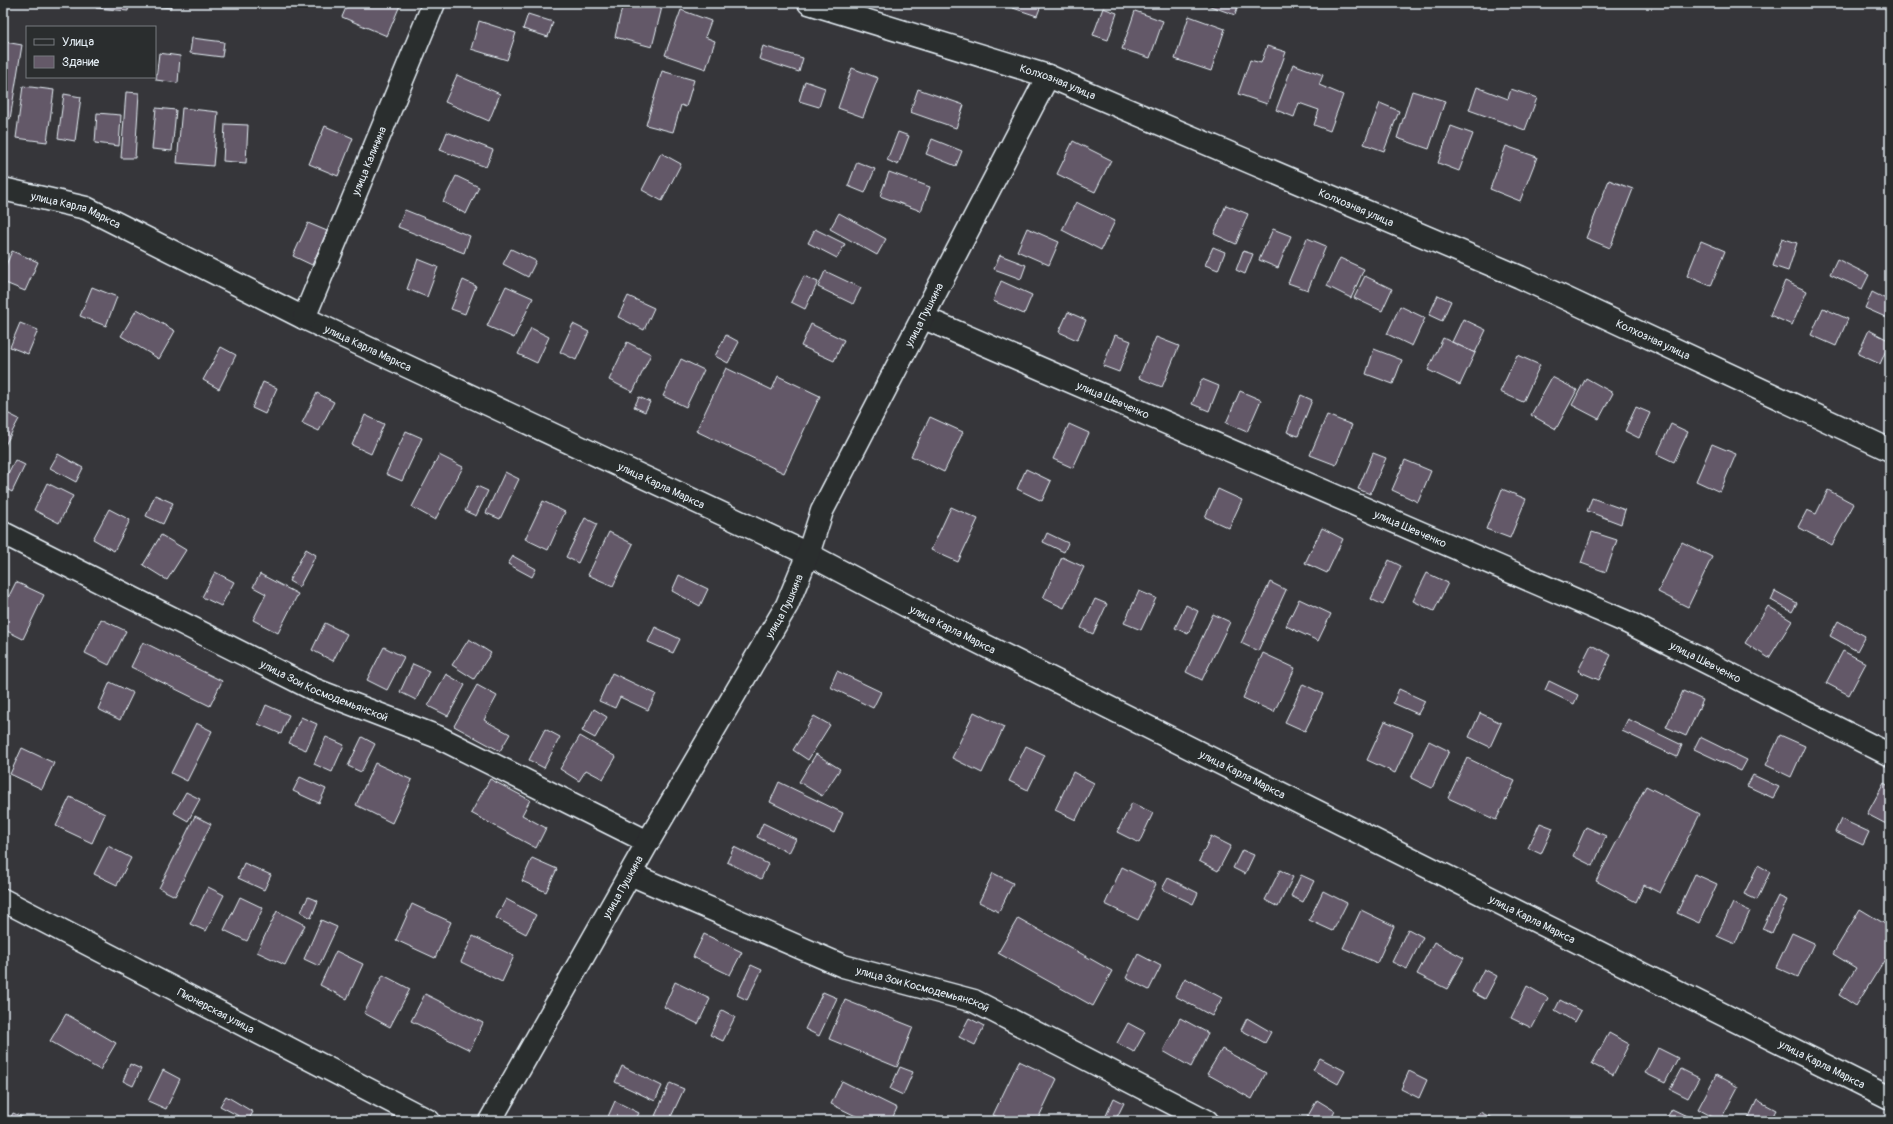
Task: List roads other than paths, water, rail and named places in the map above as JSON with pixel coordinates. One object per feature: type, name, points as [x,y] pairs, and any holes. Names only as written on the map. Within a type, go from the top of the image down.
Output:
[{"type":"street","name":"улица Калинина","points":[[304,318],[434,3]]},
{"type":"street","name":"Колхозная улица","points":[[809,3],[1048,76],[1520,277],[1890,450]]},
{"type":"street","name":"улица Пушкина","points":[[490,1121],[648,842],[787,605],[808,554],[822,511],[924,318],[1048,76]]},
{"type":"street","name":"улица Карла Маркса","points":[[3,189],[86,208],[304,318],[808,554],[922,614],[1890,1098]]},
{"type":"street","name":"улица Шевченко","points":[[924,318],[1629,623],[1890,755]]},
{"type":"street","name":"улица Зои Космодемьянской","points":[[3,533],[313,689],[438,737],[648,842]]},
{"type":"street","name":"улица Зои Космодемьянской","points":[[630,874],[843,966],[974,1001],[1207,1121]]},
{"type":"street","name":"Пионерская улица","points":[[3,900],[429,1121]]}]
